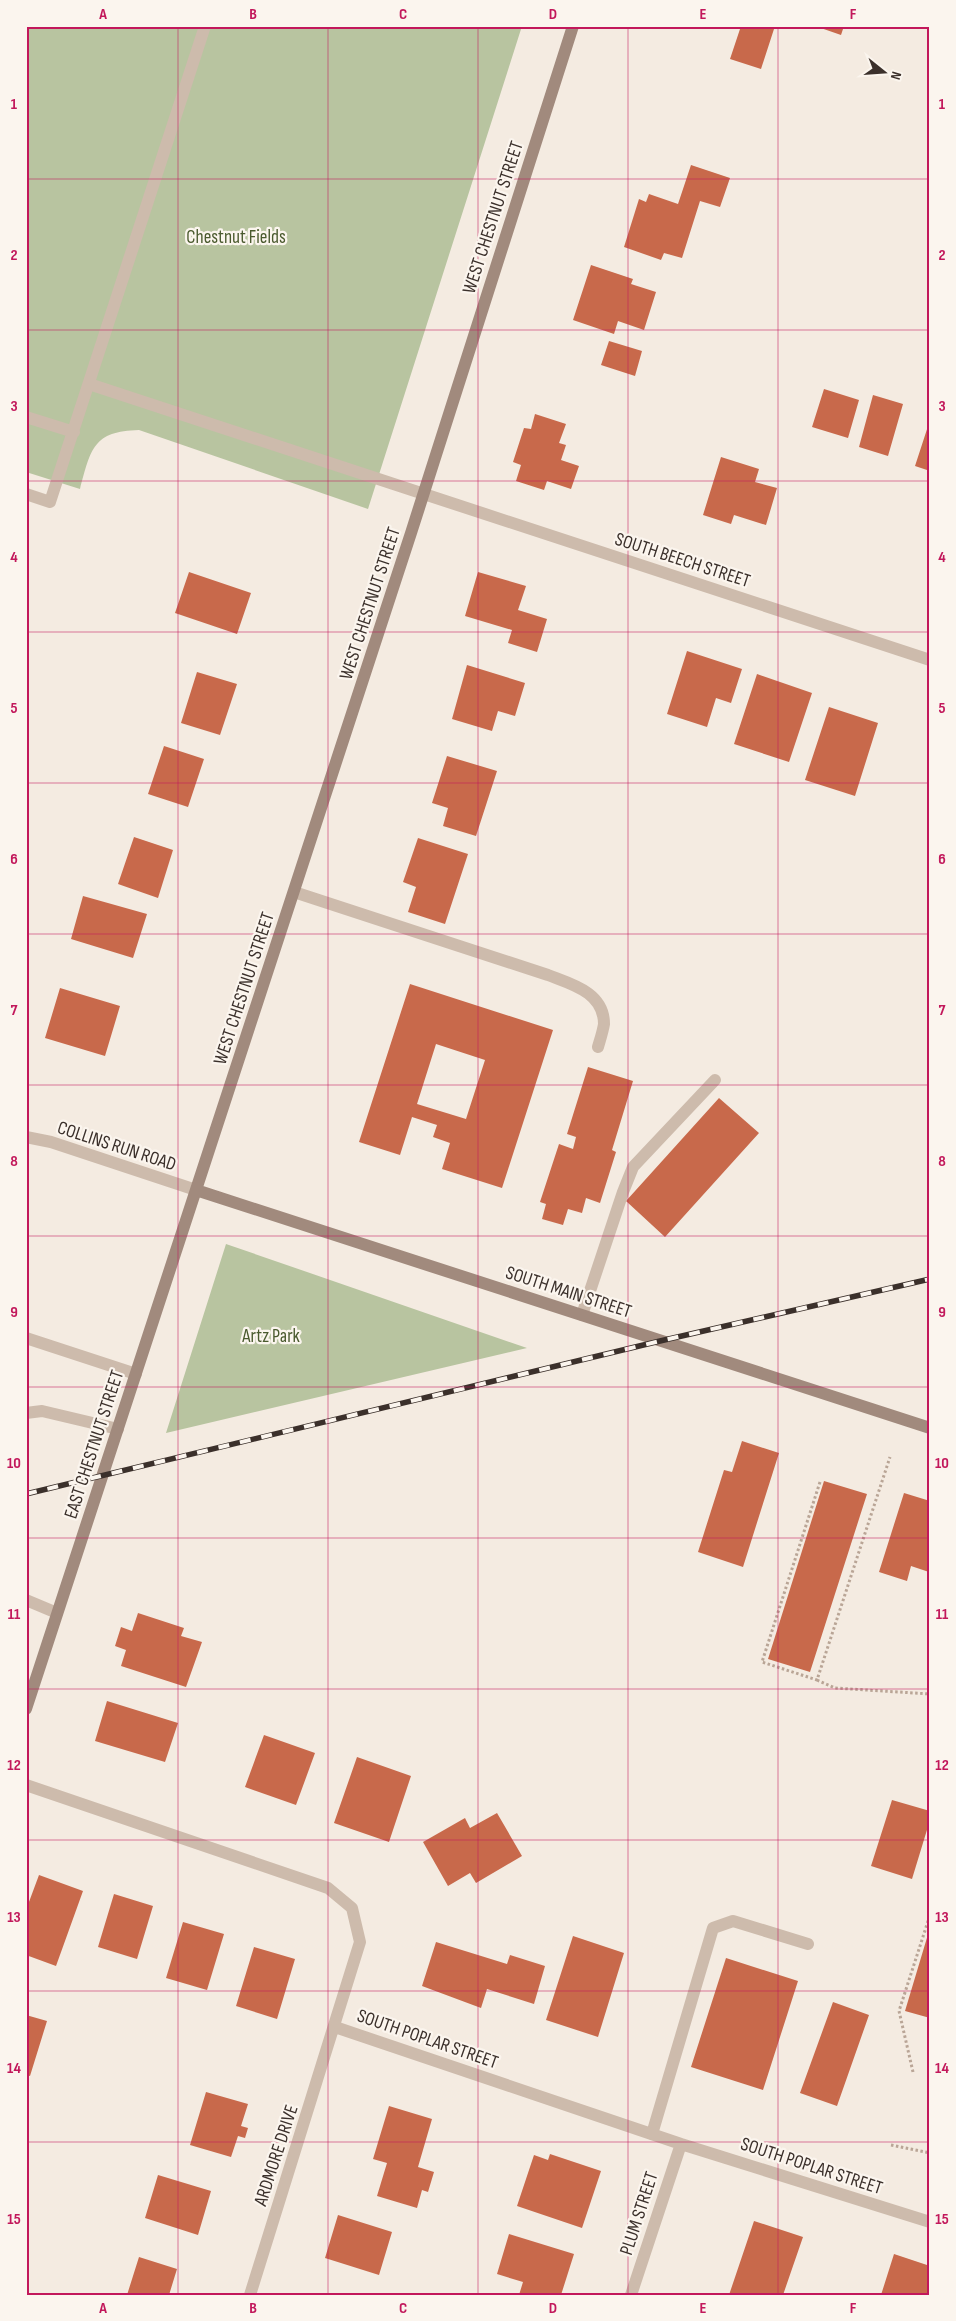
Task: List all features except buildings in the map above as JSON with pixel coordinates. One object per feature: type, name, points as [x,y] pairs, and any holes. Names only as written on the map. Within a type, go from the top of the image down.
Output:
[{"type":"main road","name":"WEST CHESTNUT STREET","points":[[196,1190],[424,494],[573,26]]},
{"type":"main road","name":"SOUTH MAIN STREET","points":[[196,1190],[930,1428]]},
{"type":"main road","name":"EAST CHESTNUT STREET","points":[[26,1709],[196,1190]]},
{"type":"street","points":[[26,494],[50,502],[205,26]]},
{"type":"street","name":"SOUTH BEECH STREET","points":[[89,384],[930,660]]},
{"type":"street","points":[[26,417],[74,432]]},
{"type":"street","points":[[294,892],[548,974],[585,990],[596,999],[604,1023],[598,1047]]},
{"type":"street","points":[[582,1315],[633,1167],[715,1080]]},
{"type":"street","name":"COLLINS RUN ROAD","points":[[26,1137],[51,1142],[196,1190]]},
{"type":"street","points":[[26,1338],[136,1374]]},
{"type":"street","points":[[26,1413],[42,1411],[118,1429]]},
{"type":"street","points":[[26,1600],[57,1613]]},
{"type":"street","name":"SOUTH POPLAR STREET","points":[[26,1785],[328,1888],[352,1908],[360,1942],[335,2027],[681,2144],[930,2222]]},
{"type":"street","points":[[652,2134],[712,1928],[733,1921],[808,1944]]},
{"type":"street","name":"ARDMORE DRIVE","points":[[250,2295],[335,2027]]},
{"type":"street","name":"PLUM STREET","points":[[631,2295],[681,2144]]},
{"type":"path","points":[[817,1680],[890,1457]]},
{"type":"path","points":[[820,1482],[762,1662],[835,1688],[930,1694]]},
{"type":"path","points":[[913,2072],[899,2011],[930,1915]]},
{"type":"path","points":[[891,2145],[930,2153]]},
{"type":"green space","name":"Chestnut Fields","points":[[26,26],[522,26],[368,509],[139,430],[112,434],[96,445],[87,463],[80,489],[26,472]]},
{"type":"green space","name":"Artz Park","points":[[226,1244],[527,1348],[166,1433]]},
{"type":"railway","points":[[26,1494],[660,1341],[930,1279]]}]
